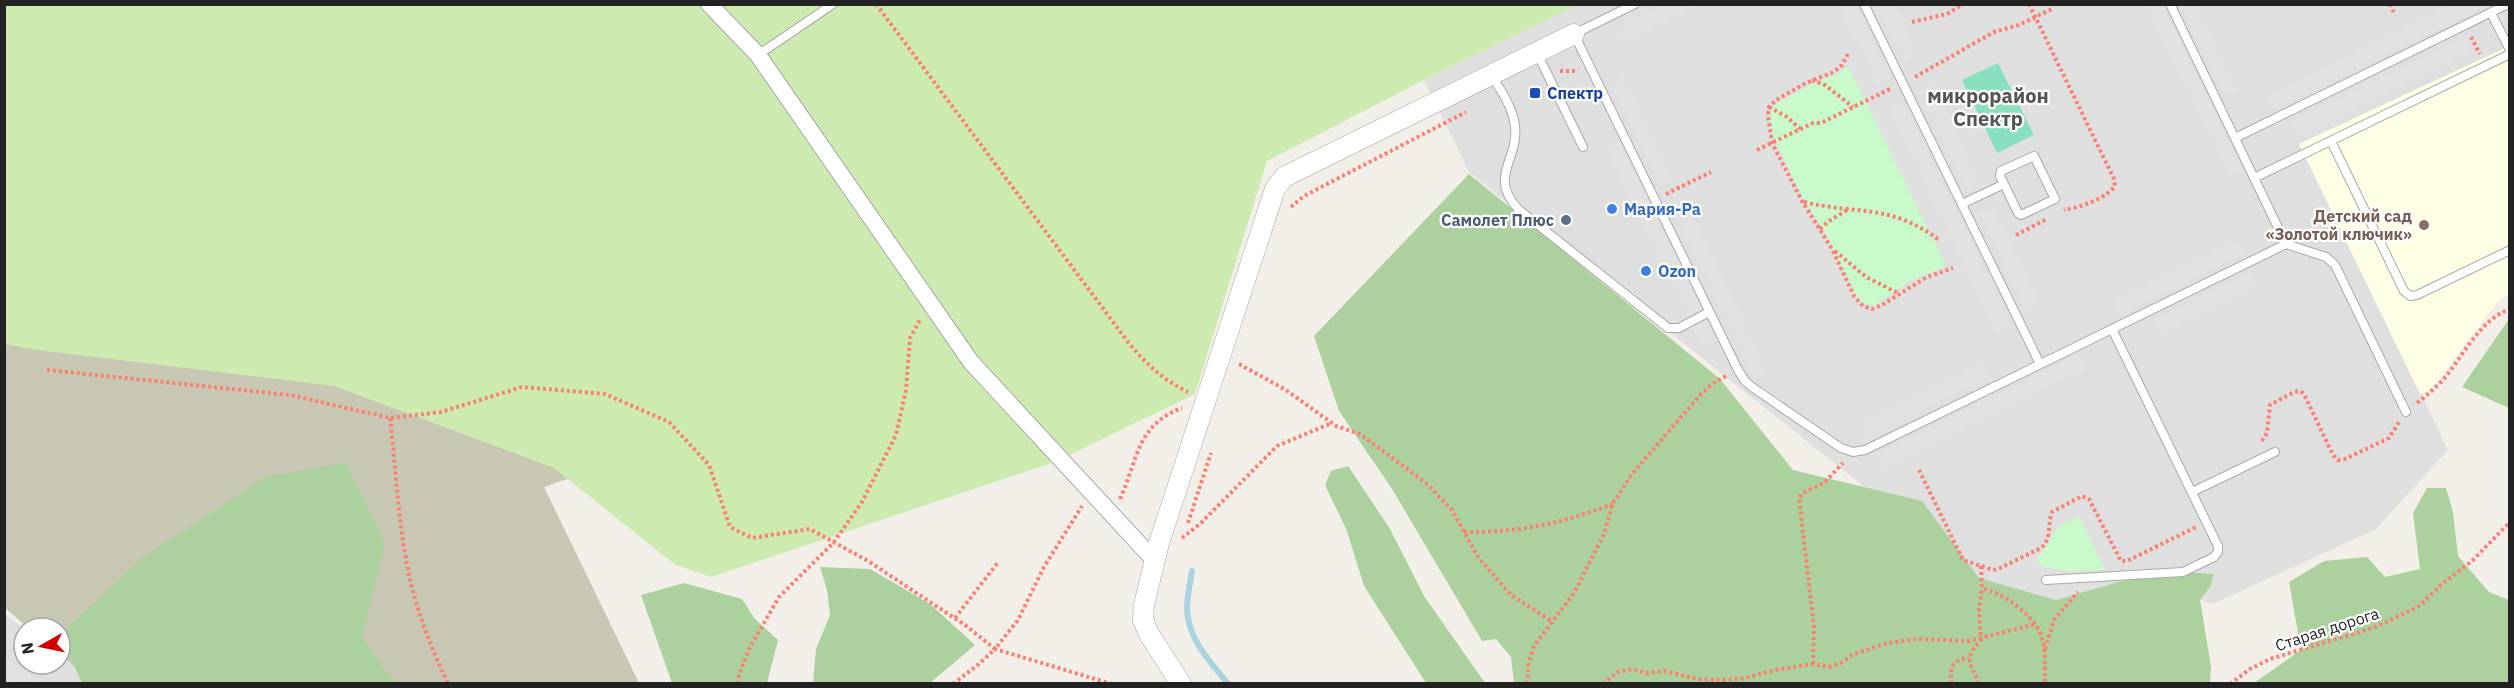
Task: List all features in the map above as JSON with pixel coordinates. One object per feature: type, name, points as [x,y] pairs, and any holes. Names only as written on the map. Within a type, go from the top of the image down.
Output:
[{"type":"street","points":[[709,4],[758,55],[972,362],[1112,516],[1156,551]]},
{"type":"street","points":[[1181,684],[1149,634],[1143,620],[1144,605],[1156,551],[1269,204],[1284,177],[1574,34]]},
{"type":"lane","points":[[758,55],[833,4]]},
{"type":"lane","points":[[1635,4],[1574,34],[1744,381],[1841,448],[1854,452],[1865,450],[2286,244],[2326,257],[2335,266],[2406,412]]},
{"type":"lane","points":[[1864,4],[2040,364]]},
{"type":"lane","points":[[2170,4],[2286,244]]},
{"type":"lane","points":[[2235,138],[2508,4]]},
{"type":"lane","points":[[2254,178],[2510,52],[2491,13]]},
{"type":"lane","points":[[1537,52],[1583,147]]},
{"type":"lane","points":[[1491,75],[1514,118],[1516,129],[1514,142],[1504,177],[1506,193],[1518,209],[1668,328],[1679,328],[1709,312]]},
{"type":"lane","points":[[2331,141],[2404,291],[2410,296],[2417,295],[2510,250]]},
{"type":"lane","points":[[2034,156],[2055,199],[2021,215],[2004,184],[2000,176],[2001,171],[2034,156]]},
{"type":"lane","points":[[1962,204],[2004,184]]},
{"type":"lane","points":[[2046,580],[2186,571],[2214,557],[2218,552],[2218,546],[2112,329]]},
{"type":"lane","points":[[2192,492],[2275,452]]},
{"type":"path","points":[[876,4],[1128,342],[1160,375],[1175,386],[1205,400]]},
{"type":"path","points":[[1912,22],[1947,14],[1963,4]]},
{"type":"path","points":[[2029,4],[2114,179],[2115,186],[2110,192],[2078,208],[2055,212]]},
{"type":"path","points":[[2390,4],[2395,15]]},
{"type":"path","points":[[2465,25],[2482,59]]},
{"type":"path","points":[[1848,54],[1842,65],[1834,72],[1812,80],[1776,100],[1769,107],[1772,143],[1802,201],[1832,249],[1854,296],[1863,306],[1872,309],[1882,305],[1927,277],[1953,268]]},
{"type":"path","points":[[1546,71],[1592,71]]},
{"type":"path","points":[[1812,80],[1825,85],[1853,107]]},
{"type":"path","points":[[1769,107],[1787,117],[1800,129]]},
{"type":"path","points":[[1288,212],[1304,196],[1471,109]]},
{"type":"path","points":[[1655,200],[1711,172]]},
{"type":"path","points":[[1802,201],[1897,216],[1921,226],[1939,240]]},
{"type":"path","points":[[1820,229],[1851,208]]},
{"type":"path","points":[[2016,235],[2044,223],[2049,217]]},
{"type":"path","points":[[1832,249],[1866,277],[1899,293]]},
{"type":"path","points":[[738,684],[749,649],[779,597],[834,542],[862,502],[896,435],[906,390],[910,338],[917,323],[932,306]]},
{"type":"path","points":[[2252,446],[2265,438],[2270,405],[2300,391],[2304,394],[2333,455],[2338,460],[2345,459],[2389,438],[2406,412],[2443,380],[2488,322],[2500,312],[2510,309]]},
{"type":"path","points":[[1235,375],[1242,353]]},
{"type":"path","points":[[1239,364],[1286,390],[1332,423],[1360,434],[1426,483],[1452,510],[1478,557],[1511,595],[1553,622]]},
{"type":"path","points":[[47,370],[290,395],[390,418],[441,412],[522,387],[605,394],[669,422],[709,465],[730,527],[752,538],[810,529],[868,561],[955,618],[994,649],[1112,684]]},
{"type":"path","points":[[1527,684],[1529,661],[1534,646],[1574,593],[1604,534],[1613,503],[1632,474],[1701,394],[1715,382],[1737,370]]},
{"type":"path","points":[[1112,516],[1139,445],[1147,431],[1174,411],[1205,400]]},
{"type":"path","points":[[390,418],[408,569],[432,650],[448,684]]},
{"type":"path","points":[[1156,551],[1182,538],[1201,523],[1276,446],[1332,423]]},
{"type":"path","points":[[1180,543],[1197,503],[1212,450]]},
{"type":"path","points":[[1812,664],[1815,627],[1799,498],[1803,493],[1824,483],[1854,452]]},
{"type":"path","points":[[1919,470],[1963,560],[1981,566],[1998,569],[2041,548],[2046,544],[2052,512],[2082,496],[2089,499],[2121,561],[2127,561],[2206,522]]},
{"type":"path","points":[[953,684],[994,649],[1017,620],[1044,567],[1090,493]]},
{"type":"path","points":[[1464,532],[1528,529],[1580,516],[1613,503]]},
{"type":"path","name":"Старая дорога","points":[[2230,684],[2250,669],[2270,659],[2373,628],[2418,607],[2443,583],[2472,561],[2509,523]]},
{"type":"path","points":[[955,618],[999,561]]},
{"type":"path","points":[[1952,684],[1950,670],[1952,665],[1956,661],[1969,657],[1981,640],[1979,609],[1982,588],[1981,566]]},
{"type":"path","points":[[2044,650],[2054,620],[2083,584],[2084,578]]},
{"type":"path","points":[[1982,588],[2004,595],[2040,628],[2044,650],[2045,684]]},
{"type":"path","points":[[1603,684],[1617,672],[1632,669],[1646,673],[1665,671],[1697,679],[1724,680],[1812,664],[1829,668],[1852,655],[1887,642],[1981,640],[2036,624]]},
{"type":"path","points":[[1969,657],[1979,684]]},
{"type":"shaded area","points":[[2453,4],[2488,5],[2274,109],[2267,95]]},
{"type":"shaded area","points":[[5,5],[858,378],[544,487],[639,683],[96,683],[72,664],[72,616],[14,616],[5,608]]},
{"type":"shaded area","points":[[1578,5],[2509,5],[2509,296],[2501,298],[2431,389],[2421,394],[2448,450],[2376,529],[2213,604],[2172,590],[2051,627],[1975,587],[1873,494],[1469,172],[1424,80]]},
{"type":"shaded area","points":[[1663,5],[1698,5],[1625,41],[1618,27]]},
{"type":"shaded area","points":[[1838,5],[1855,5],[1891,78],[1877,85]]},
{"type":"shaded area","points":[[1877,5],[1894,5],[1917,53],[1904,60]]},
{"type":"shaded area","points":[[2145,5],[2162,5],[2243,170],[2229,176]]},
{"type":"shaded area","points":[[2180,5],[2197,5],[2238,89],[2225,96]]},
{"type":"shaded area","points":[[2465,36],[2472,50],[2295,137],[2289,123]]},
{"type":"shaded area","name":"Детский сад «Золотой ключик»","points":[[2509,46],[2509,296],[2501,298],[2431,389],[2420,394],[2299,144]]},
{"type":"shaded area","points":[[1624,75],[1675,180],[1661,187],[1610,82]]},
{"type":"shaded area","points":[[1933,84],[1981,183],[1967,190],[1919,91]]},
{"type":"shaded area","points":[[1903,102],[2011,325],[1997,332],[1889,109]]},
{"type":"shaded area","points":[[1619,140],[1715,337],[1701,343],[1606,147]]},
{"type":"shaded area","points":[[1683,197],[1768,372],[1754,378],[1670,204]]},
{"type":"shaded area","points":[[1992,207],[2039,302],[2025,308],[1979,213]]},
{"type":"shaded area","points":[[2237,240],[2244,254],[2121,314],[2114,300]]},
{"type":"shaded area","points":[[2252,271],[2259,285],[2161,333],[2155,319]]},
{"type":"shaded area","points":[[2078,355],[2085,369],[1883,468],[1876,454]]},
{"type":"shaded area","points":[[1981,364],[1988,377],[1865,438],[1858,424]]},
{"type":"shaded area","points":[[4,614],[12,620],[12,676],[72,676],[72,663],[100,683],[5,683]]},
{"type":"shaded area","points":[[4,657],[12,662],[12,676],[31,676],[41,683],[15,683],[5,676]]},
{"type":"green space","points":[[4,5],[1578,5],[1424,80],[1267,161],[1195,394],[1055,462],[711,577],[674,564],[554,468],[334,386],[37,350],[5,344]]},
{"type":"green space","points":[[1998,63],[2034,135],[1997,153],[1962,80]]},
{"type":"green space","points":[[1848,66],[1944,262],[1943,267],[1909,281],[1874,306],[1862,303],[1856,295],[1828,237],[1798,189],[1772,135],[1770,113],[1774,105],[1810,85],[1836,75]]},
{"type":"green space","points":[[1469,174],[1720,379],[1793,470],[1922,501],[1979,578],[2056,600],[2122,581],[2183,572],[2214,574],[2210,587],[2200,600],[2211,667],[2210,683],[1514,683],[1511,657],[1496,639],[1482,641],[1392,489],[1339,411],[1314,336]]},
{"type":"green space","points":[[2509,319],[2509,408],[2462,387]]},
{"type":"green space","points":[[346,463],[385,542],[362,638],[395,683],[82,683],[72,661],[72,624],[139,560],[266,477]]},
{"type":"green space","points":[[1348,466],[1390,529],[1424,596],[1485,683],[1426,683],[1364,586],[1347,531],[1325,485],[1331,471]]},
{"type":"green space","points":[[2427,488],[2446,488],[2453,512],[2458,556],[2489,592],[2509,600],[2509,683],[2254,683],[2301,650],[2289,582],[2324,561],[2367,557],[2385,577],[2420,569],[2413,513]]},
{"type":"green space","points":[[2079,517],[2105,570],[2066,571],[2041,566],[2038,563],[2038,557],[2059,526]]},
{"type":"green space","points":[[820,567],[870,569],[930,604],[975,645],[930,683],[813,683],[816,649],[830,615],[827,590]]},
{"type":"green space","points":[[684,583],[742,599],[755,619],[778,640],[767,683],[672,683],[641,595]]},
{"type":"waterway","points":[[1192,571],[1187,609],[1191,631],[1201,650],[1228,684]]},
{"type":"place","name":"Спектр","points":[[1535,93]]},
{"type":"place","name":"Мария-Ра","points":[[1612,209]]},
{"type":"place","name":"Самолет Плюс","points":[[1566,220]]},
{"type":"place","name":"Детский сад «Золотой ключик»","points":[[2424,225]]},
{"type":"place","name":"Ozon","points":[[1646,271]]},
{"type":"district","name":"микрорайон Спектр","points":[[1988,106]]}]
